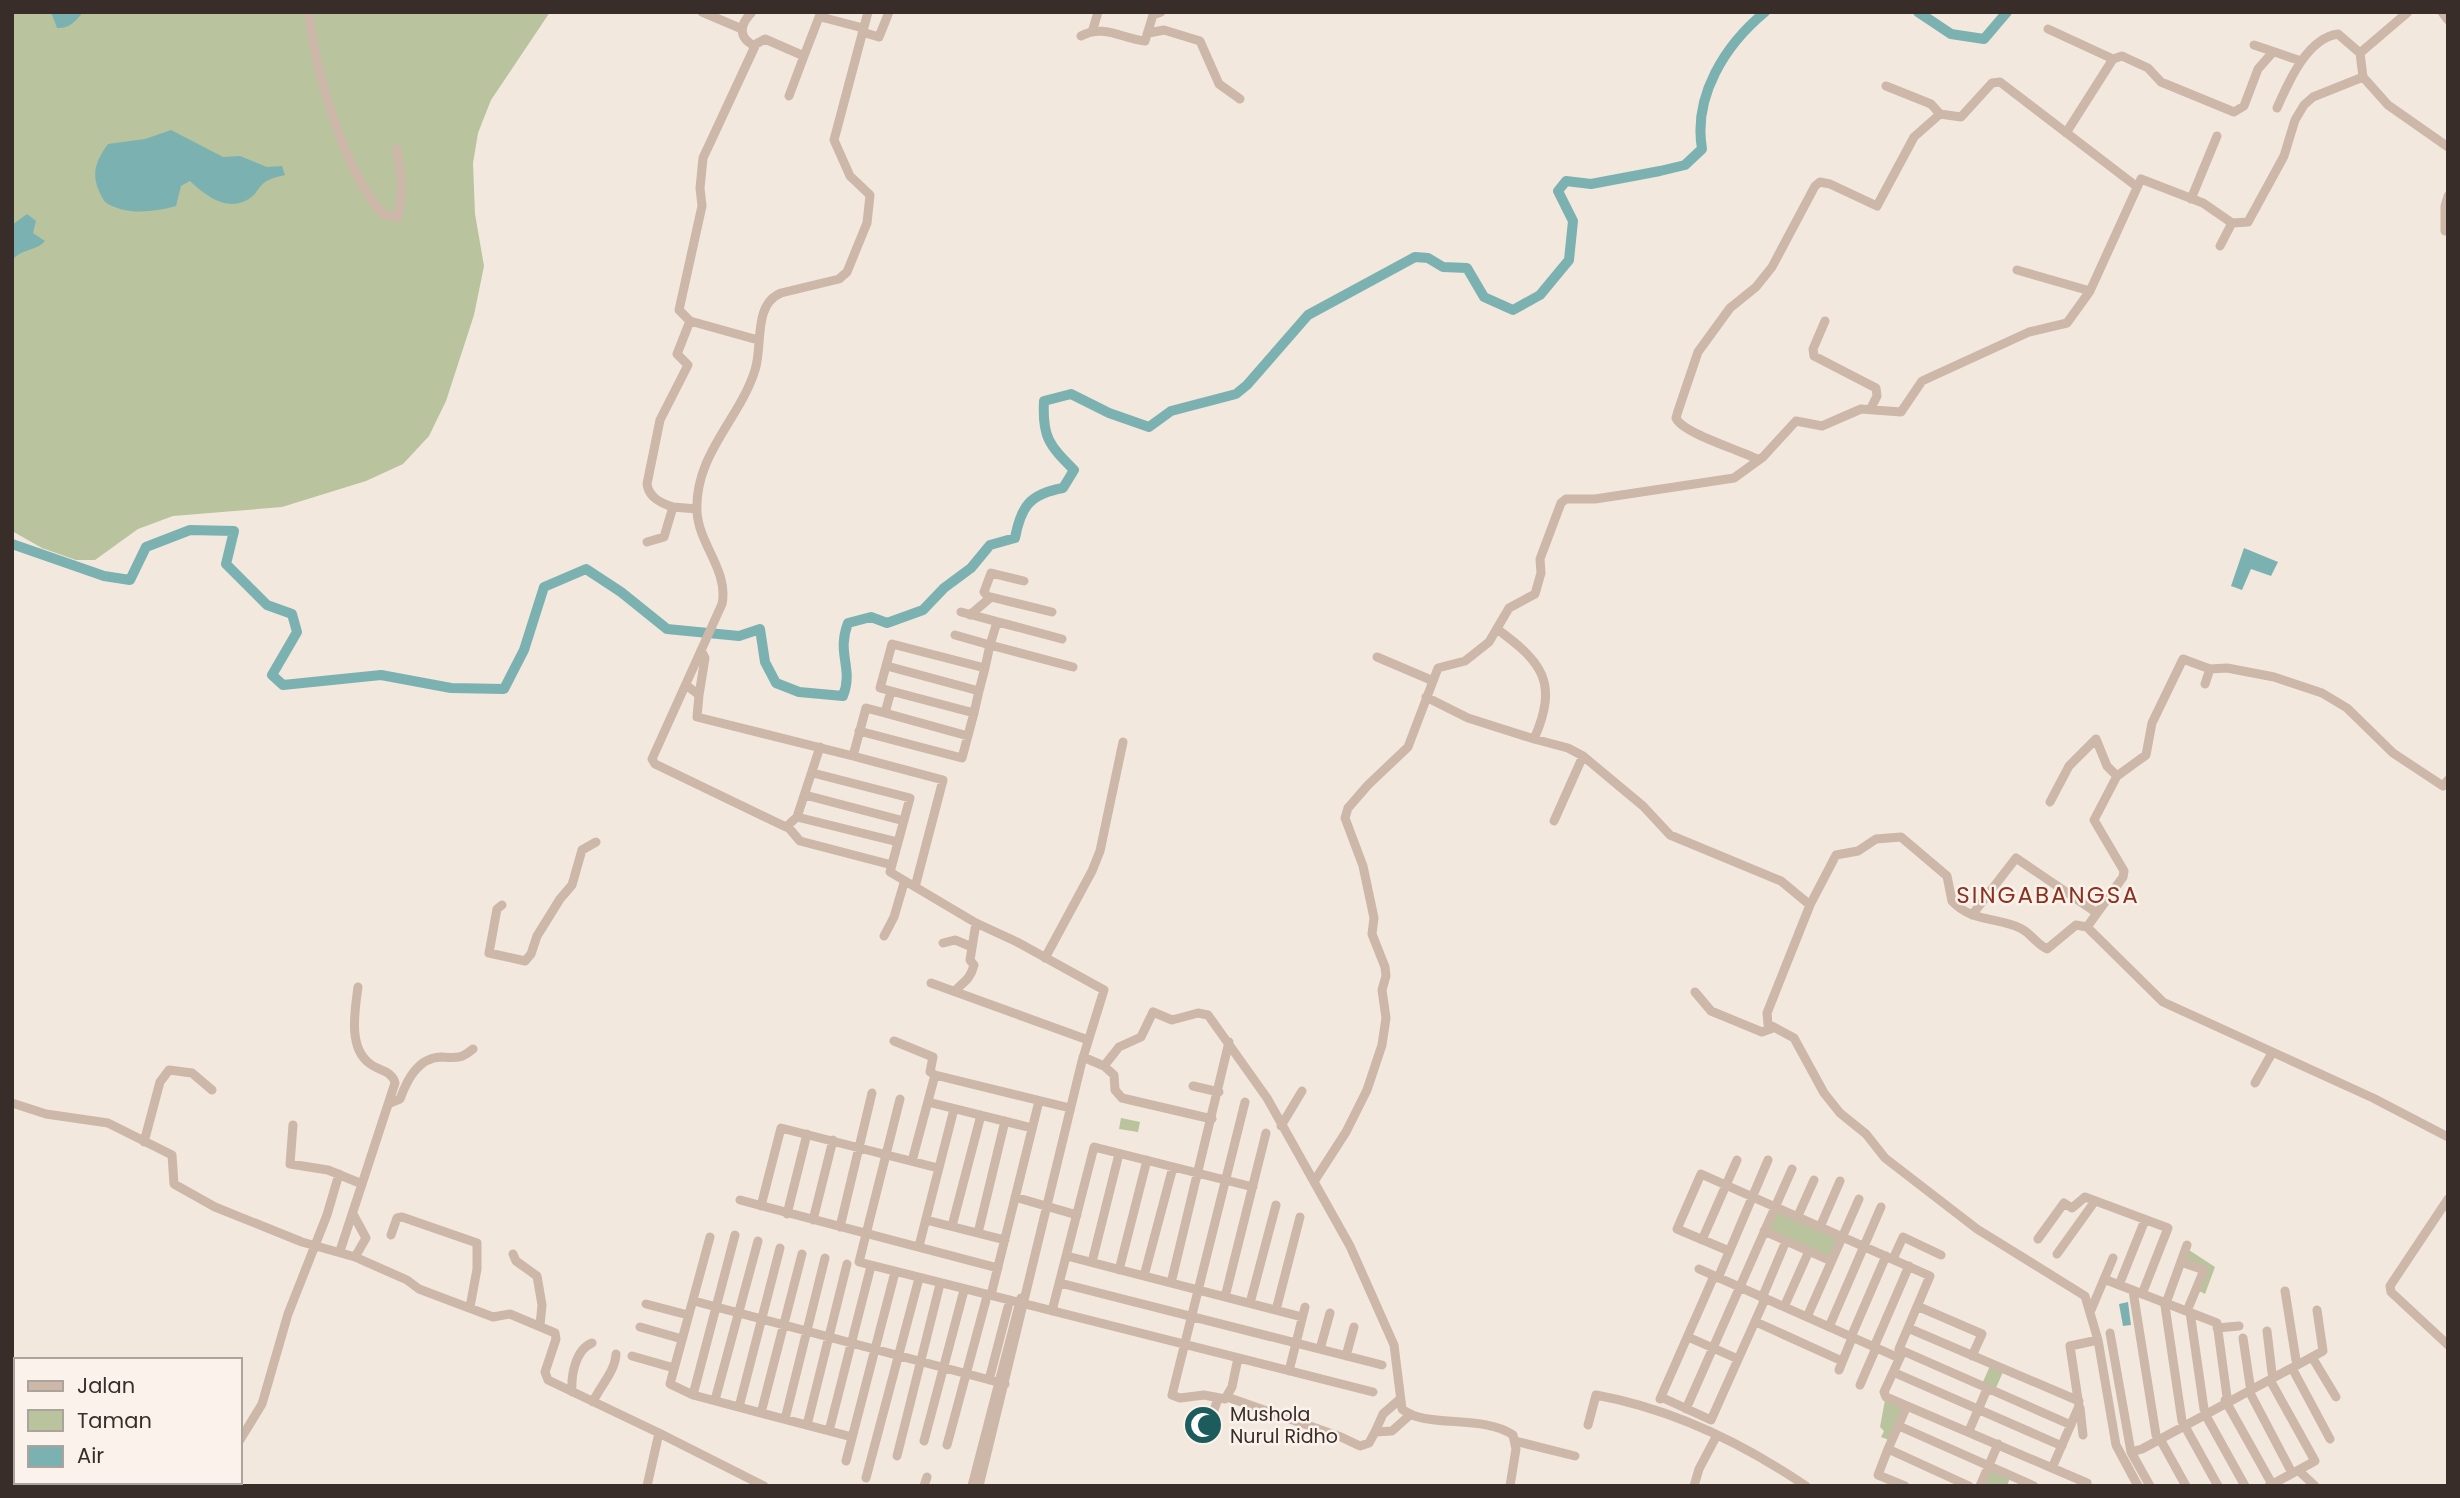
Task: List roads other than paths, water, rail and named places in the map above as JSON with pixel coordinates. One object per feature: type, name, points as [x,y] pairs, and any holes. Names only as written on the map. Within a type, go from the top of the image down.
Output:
[{"type":"street","points":[[309,12],[339,135],[352,169],[368,198],[384,215],[398,216],[402,187],[397,149]]},
{"type":"street","points":[[702,12],[742,29]]},
{"type":"street","points":[[752,12],[742,29],[744,40],[755,46]]},
{"type":"street","points":[[868,12],[834,140],[850,176],[870,195],[867,223],[850,268],[839,279],[773,296],[766,307],[758,340],[756,369],[710,453],[697,509],[702,534],[724,585],[722,604],[653,753],[655,764],[788,827],[800,841],[892,865]]},
{"type":"street","points":[[789,96],[821,15],[879,37],[889,12]]},
{"type":"street","points":[[1081,36],[1093,29],[1098,12]]},
{"type":"street","points":[[1093,29],[1142,41],[1149,33],[1153,15],[1161,12]]},
{"type":"street","points":[[2360,53],[2408,12]]},
{"type":"street","points":[[2442,12],[2448,20]]},
{"type":"street","points":[[2048,29],[2113,60]]},
{"type":"street","points":[[1149,33],[1164,30],[1200,41],[1219,84],[1240,99]]},
{"type":"street","points":[[2277,108],[2301,61],[2332,35],[2338,34],[2360,53],[2363,76],[2388,105],[2448,147]]},
{"type":"street","points":[[758,340],[690,321],[682,316],[679,304],[702,206],[700,188],[703,158],[755,46],[765,39],[804,56]]},
{"type":"street","points":[[2254,45],[2301,61]]},
{"type":"street","points":[[2066,133],[2113,60],[2126,56],[2148,68],[2161,82],[2234,112],[2244,106],[2258,69],[2273,52]]},
{"type":"street","points":[[1315,1180],[1346,1132],[1367,1090],[1382,1045],[1386,1018],[1382,990],[1386,976],[1385,967],[1372,934],[1374,918],[1363,866],[1345,818],[1348,808],[1408,747],[1437,668],[1465,661],[1489,642],[1509,608],[1535,594],[1538,589],[1540,559],[1561,503],[1566,499],[1595,499],[1734,478],[1759,460],[1796,421],[1822,426],[1856,411],[1871,408],[1901,412],[1922,381],[2029,332],[2063,326],[2077,313],[2090,291],[2136,186],[2144,179],[2203,202],[2232,223],[2250,220],[2284,156],[2295,120],[2304,105],[2313,97],[2363,76]]},
{"type":"street","points":[[1886,86],[1931,104],[1940,114],[1961,117],[1996,81],[2136,186]]},
{"type":"street","points":[[1759,460],[1735,447],[1689,432],[1678,423],[1678,411],[1698,352],[1730,308],[1756,287],[1772,267],[1815,186],[1820,182],[1830,184],[1877,206],[1914,137],[1940,114]]},
{"type":"street","points":[[2192,199],[2217,136]]},
{"type":"street","points":[[2445,232],[2448,196]]},
{"type":"street","points":[[2220,246],[2232,223]]},
{"type":"street","points":[[2017,270],[2090,291]]},
{"type":"street","points":[[690,321],[677,354],[688,365],[660,420],[647,484],[650,493],[660,503],[697,509]]},
{"type":"street","points":[[1825,321],[1812,353],[1821,361],[1876,388],[1877,396],[1871,408]]},
{"type":"street","points":[[647,542],[664,537],[673,507]]},
{"type":"street","points":[[1024,581],[989,574],[984,592],[988,597],[1052,612]]},
{"type":"street","points":[[988,597],[966,614],[1062,639]]},
{"type":"street","points":[[859,731],[962,758],[997,622]]},
{"type":"street","points":[[1497,629],[1527,651],[1545,678],[1540,725],[1534,739]]},
{"type":"street","points":[[955,635],[1073,667]]},
{"type":"street","points":[[974,713],[880,688],[892,644],[985,668]]},
{"type":"street","points":[[703,647],[705,657],[696,714],[699,718],[944,780],[915,887]]},
{"type":"street","points":[[1377,657],[1431,680]]},
{"type":"street","points":[[2087,927],[2123,877],[2122,864],[2094,820],[2117,776],[2146,755],[2152,723],[2180,660],[2210,669],[2227,668],[2274,677],[2322,693],[2347,708],[2409,764],[2443,786],[2448,780]]},
{"type":"street","points":[[887,666],[979,691]]},
{"type":"street","points":[[2205,684],[2210,669]]},
{"type":"street","points":[[686,685],[699,695]]},
{"type":"street","points":[[885,713],[891,691]]},
{"type":"street","points":[[1426,697],[1468,718],[1568,748],[1643,806],[1670,835],[1781,881],[1810,905]]},
{"type":"street","points":[[853,756],[866,708],[968,736]]},
{"type":"street","points":[[2050,802],[2069,766],[2096,739],[2107,766],[2117,776]]},
{"type":"street","points":[[1045,958],[1100,851],[1123,742]]},
{"type":"street","points":[[788,827],[797,817],[820,747]]},
{"type":"street","points":[[1554,821],[1583,757]]},
{"type":"street","points":[[813,773],[910,798],[890,873],[976,923],[1103,989],[1083,1056],[1024,1294],[997,1382],[972,1486]]},
{"type":"street","points":[[805,795],[904,821]]},
{"type":"street","points":[[797,817],[898,842]]},
{"type":"street","points":[[2138,1486],[2114,1436],[2098,1340],[2091,1310],[2081,1292],[1977,1229],[1885,1158],[1866,1134],[1840,1113],[1824,1093],[1794,1038],[1773,1028],[1766,1021],[1810,905],[1836,855],[1858,851],[1876,839],[1894,836],[1906,839],[1947,876],[1952,901],[1972,915],[2019,927],[2047,949],[2076,925],[2087,927],[2143,979],[2156,998],[2372,1098],[2448,1137]]},
{"type":"street","points":[[502,905],[497,909],[489,953],[524,961],[531,954],[537,936],[560,899],[572,885],[582,850],[596,842]]},
{"type":"street","points":[[1972,915],[2016,858],[2097,913]]},
{"type":"street","points":[[884,936],[894,917],[904,883]]},
{"type":"street","points":[[955,991],[967,983],[972,974],[972,947],[976,923]]},
{"type":"street","points":[[943,943],[955,940],[972,947]]},
{"type":"street","points":[[931,983],[1088,1040]]},
{"type":"street","points":[[340,1251],[395,1083],[393,1076],[367,1062],[359,1047],[354,1018],[358,987]]},
{"type":"street","points":[[1695,992],[1714,1012],[1762,1032],[1773,1028]]},
{"type":"street","points":[[1104,1066],[1119,1046],[1140,1037],[1153,1012],[1172,1020],[1204,1013],[1229,1042],[1267,1098],[1280,1126],[1315,1180],[1350,1246],[1391,1336],[1402,1409],[1411,1414],[1500,1429],[1513,1435],[1515,1441],[1510,1486]]},
{"type":"street","points":[[894,1041],[932,1056],[930,1071],[935,1075],[1070,1108]]},
{"type":"street","points":[[1171,1283],[1229,1042]]},
{"type":"street","points":[[390,1103],[400,1099],[415,1068],[435,1058],[461,1058],[473,1049]]},
{"type":"street","points":[[2255,1083],[2272,1053]]},
{"type":"street","points":[[1083,1056],[1104,1066],[1114,1075],[1115,1090],[1122,1098],[1212,1119]]},
{"type":"street","points":[[144,1142],[160,1082],[169,1070],[192,1073],[212,1090]]},
{"type":"street","points":[[912,1161],[935,1075]]},
{"type":"street","points":[[1193,1086],[1219,1092]]},
{"type":"street","points":[[1280,1126],[1302,1091]]},
{"type":"street","points":[[840,1227],[872,1093]]},
{"type":"street","points":[[900,1099],[859,1262],[988,1298],[1052,1311],[1373,1392]]},
{"type":"street","points":[[947,1445],[998,1268],[1039,1101]]},
{"type":"street","points":[[928,1102],[1032,1128]]},
{"type":"street","points":[[1245,1102],[1172,1395],[1180,1398],[1204,1395],[1222,1398],[1341,1437],[1360,1446],[1368,1443],[1383,1413],[1399,1400]]},
{"type":"street","points":[[12,1103],[46,1114],[108,1123],[172,1155],[174,1184],[215,1206],[314,1245],[340,1251],[400,1276],[419,1289],[494,1317],[510,1314],[540,1325],[556,1336],[545,1372],[546,1378],[764,1486]]},
{"type":"street","points":[[919,1247],[954,1109]]},
{"type":"street","points":[[952,1226],[981,1115]]},
{"type":"street","points":[[978,1233],[1005,1121]]},
{"type":"street","points":[[293,1125],[290,1164],[339,1174],[362,1184]]},
{"type":"street","points":[[761,1206],[780,1129],[859,1146],[938,1168]]},
{"type":"street","points":[[1225,1297],[1266,1133]]},
{"type":"street","points":[[787,1214],[807,1134]]},
{"type":"street","points":[[813,1220],[833,1140]]},
{"type":"street","points":[[1052,1311],[1094,1147],[1253,1187]]},
{"type":"street","points":[[1092,1262],[1119,1154]]},
{"type":"street","points":[[1119,1270],[1147,1160]]},
{"type":"street","points":[[1702,1240],[1737,1160]]},
{"type":"street","points":[[1656,1409],[1768,1160]]},
{"type":"street","points":[[1144,1276],[1173,1167]]},
{"type":"street","points":[[1686,1409],[1792,1169]]},
{"type":"street","points":[[242,1437],[262,1404],[288,1314],[327,1215],[339,1174]]},
{"type":"street","points":[[1729,1251],[1677,1228],[1701,1174],[1930,1276],[1899,1349],[1901,1354],[1884,1392],[1886,1397],[2087,1483],[2086,1486]]},
{"type":"street","points":[[1797,1217],[1814,1180]]},
{"type":"street","points":[[1820,1227],[1840,1181]]},
{"type":"street","points":[[1015,1197],[1077,1215]]},
{"type":"street","points":[[2038,1239],[2064,1203],[2072,1209],[2085,1197],[2168,1228],[2138,1292],[2158,1437],[2186,1486]]},
{"type":"street","points":[[1807,1317],[1859,1199]]},
{"type":"street","points":[[2448,1199],[2390,1286],[2391,1292],[2448,1345]]},
{"type":"street","points":[[740,1200],[998,1268]]},
{"type":"street","points":[[2057,1254],[2095,1201]]},
{"type":"street","points":[[1250,1303],[1276,1205]]},
{"type":"street","points":[[1829,1327],[1881,1208]]},
{"type":"street","points":[[353,1214],[366,1238]]},
{"type":"street","points":[[391,1234],[397,1218],[402,1217],[477,1243],[477,1269],[470,1307]]},
{"type":"street","points":[[1276,1310],[1300,1217]]},
{"type":"street","points":[[926,1220],[1005,1240]]},
{"type":"street","points":[[2119,1285],[2145,1220]]},
{"type":"street","points":[[355,1257],[374,1227]]},
{"type":"street","points":[[1764,1231],[1831,1261]]},
{"type":"street","points":[[693,1395],[735,1235]]},
{"type":"street","points":[[710,1237],[670,1384],[693,1395],[852,1437]]},
{"type":"street","points":[[1756,1322],[1841,1366],[1889,1257],[1903,1237],[1941,1255]]},
{"type":"street","points":[[715,1401],[758,1241]]},
{"type":"street","points":[[1661,1397],[1711,1420],[1756,1322],[1786,1241]]},
{"type":"street","points":[[2187,1245],[2165,1303],[2183,1423],[2217,1486]]},
{"type":"street","points":[[739,1407],[780,1248]]},
{"type":"street","points":[[1784,1307],[1809,1251]]},
{"type":"street","points":[[513,1254],[516,1261],[537,1276],[542,1306],[540,1325]]},
{"type":"street","points":[[761,1413],[802,1254]]},
{"type":"street","points":[[1067,1256],[1276,1310],[1304,1312],[1289,1371]]},
{"type":"street","points":[[785,1419],[825,1258]]},
{"type":"street","points":[[2091,1310],[2113,1258]]},
{"type":"street","points":[[2181,1262],[2204,1270],[2189,1312],[2205,1412],[2245,1486]]},
{"type":"street","points":[[807,1425],[847,1265]]},
{"type":"street","points":[[1860,1385],[1909,1266]]},
{"type":"street","points":[[1699,1269],[1875,1347],[1901,1354],[2071,1425]]},
{"type":"street","points":[[829,1431],[870,1270]]},
{"type":"street","points":[[846,1461],[894,1276]]},
{"type":"street","points":[[2109,1281],[2217,1322],[2226,1399],[2274,1484],[2315,1461],[2273,1375],[2267,1331]]},
{"type":"street","points":[[866,1478],[918,1282]]},
{"type":"street","points":[[1060,1283],[1382,1365]]},
{"type":"street","points":[[897,1456],[939,1288]]},
{"type":"street","points":[[2285,1291],[2294,1364],[2330,1439]]},
{"type":"street","points":[[924,1441],[963,1294]]},
{"type":"street","points":[[694,1301],[997,1382]]},
{"type":"street","points":[[646,1304],[688,1315]]},
{"type":"street","points":[[1917,1306],[1982,1334],[1972,1356]]},
{"type":"street","points":[[979,1486],[1008,1307]]},
{"type":"street","points":[[2294,1364],[2323,1351],[2317,1310]]},
{"type":"street","points":[[1320,1349],[1330,1313]]},
{"type":"street","points":[[2217,1328],[2239,1325]]},
{"type":"street","points":[[640,1327],[682,1339]]},
{"type":"street","points":[[1346,1356],[1353,1327]]},
{"type":"street","points":[[1908,1328],[2079,1404]]},
{"type":"street","points":[[2110,1333],[2131,1452],[2150,1486]]},
{"type":"street","points":[[1688,1337],[1738,1359]]},
{"type":"street","points":[[2243,1338],[2249,1388],[2295,1471],[2315,1486]]},
{"type":"street","points":[[2083,1435],[2070,1346],[2098,1340]]},
{"type":"street","points":[[572,1392],[572,1378],[581,1352],[592,1343]]},
{"type":"street","points":[[2122,1457],[2294,1364],[2322,1346]]},
{"type":"street","points":[[593,1402],[602,1383],[615,1366],[616,1354]]},
{"type":"street","points":[[632,1356],[674,1368]]},
{"type":"street","points":[[2312,1357],[2336,1397]]},
{"type":"street","points":[[1210,1421],[1222,1398],[1232,1387],[1238,1358]]},
{"type":"street","points":[[1893,1372],[2062,1446]]},
{"type":"street","points":[[1969,1431],[1987,1389]]},
{"type":"street","points":[[1588,1425],[1596,1395],[1656,1409],[1767,1460],[1806,1486]]},
{"type":"street","points":[[2052,1468],[2079,1404]]},
{"type":"street","points":[[1874,1486],[1907,1406]]},
{"type":"street","points":[[1375,1432],[1392,1432],[1411,1414]]},
{"type":"street","points":[[1899,1426],[1989,1466],[2011,1481],[2034,1486]]},
{"type":"street","points":[[647,1486],[659,1433]]},
{"type":"street","points":[[1694,1486],[1699,1469],[1717,1435]]},
{"type":"street","points":[[1515,1441],[1575,1456]]},
{"type":"street","points":[[1980,1486],[1998,1444]]},
{"type":"street","points":[[1888,1450],[1969,1486]]},
{"type":"street","points":[[1878,1475],[1901,1485]]},
{"type":"water","points":[[51,12],[83,12],[69,26],[57,28]]},
{"type":"water","points":[[171,130],[223,157],[240,156],[267,167],[282,166],[285,175],[263,183],[251,198],[237,204],[215,200],[190,181],[181,186],[176,206],[131,211],[105,202],[97,186],[95,173],[108,144],[145,139]]},
{"type":"water","points":[[27,214],[36,221],[33,233],[45,241],[12,260],[12,225]]},
{"type":"water","points":[[2244,548],[2278,562],[2271,576],[2251,569],[2242,590],[2231,586]]},
{"type":"water","points":[[2128,1302],[2131,1325],[2123,1326],[2119,1304]]},
{"type":"waterway","points":[[12,544],[104,576],[130,580],[146,547],[190,530],[234,531],[226,564],[267,605],[292,614],[297,632],[272,675],[283,685],[381,675],[451,688],[504,689],[524,650],[544,587],[586,569],[621,592],[667,629],[739,636],[760,629],[765,662],[776,683],[799,692],[843,696],[847,677],[844,644],[848,623],[871,617],[887,623],[923,610],[944,588],[971,568],[990,545],[1015,538],[1020,518],[1029,503],[1042,494],[1063,488],[1074,470],[1049,440],[1044,423],[1044,401],[1071,394],[1109,413],[1149,427],[1171,411],[1236,394],[1308,315],[1415,257],[1428,258],[1443,267],[1467,268],[1484,297],[1513,310],[1540,295],[1569,260],[1573,221],[1558,191],[1566,181],[1591,184],[1685,165],[1702,149],[1702,110],[1715,73],[1737,40],[1765,12]]},
{"type":"waterway","points":[[1918,12],[1951,34],[1984,39],[2007,12]]},
{"type":"place","name":"Mushola Nurul Ridho","points":[[1203,1425]]},
{"type":"district","name":"SINGABANGSA","points":[[2048,895]]}]
